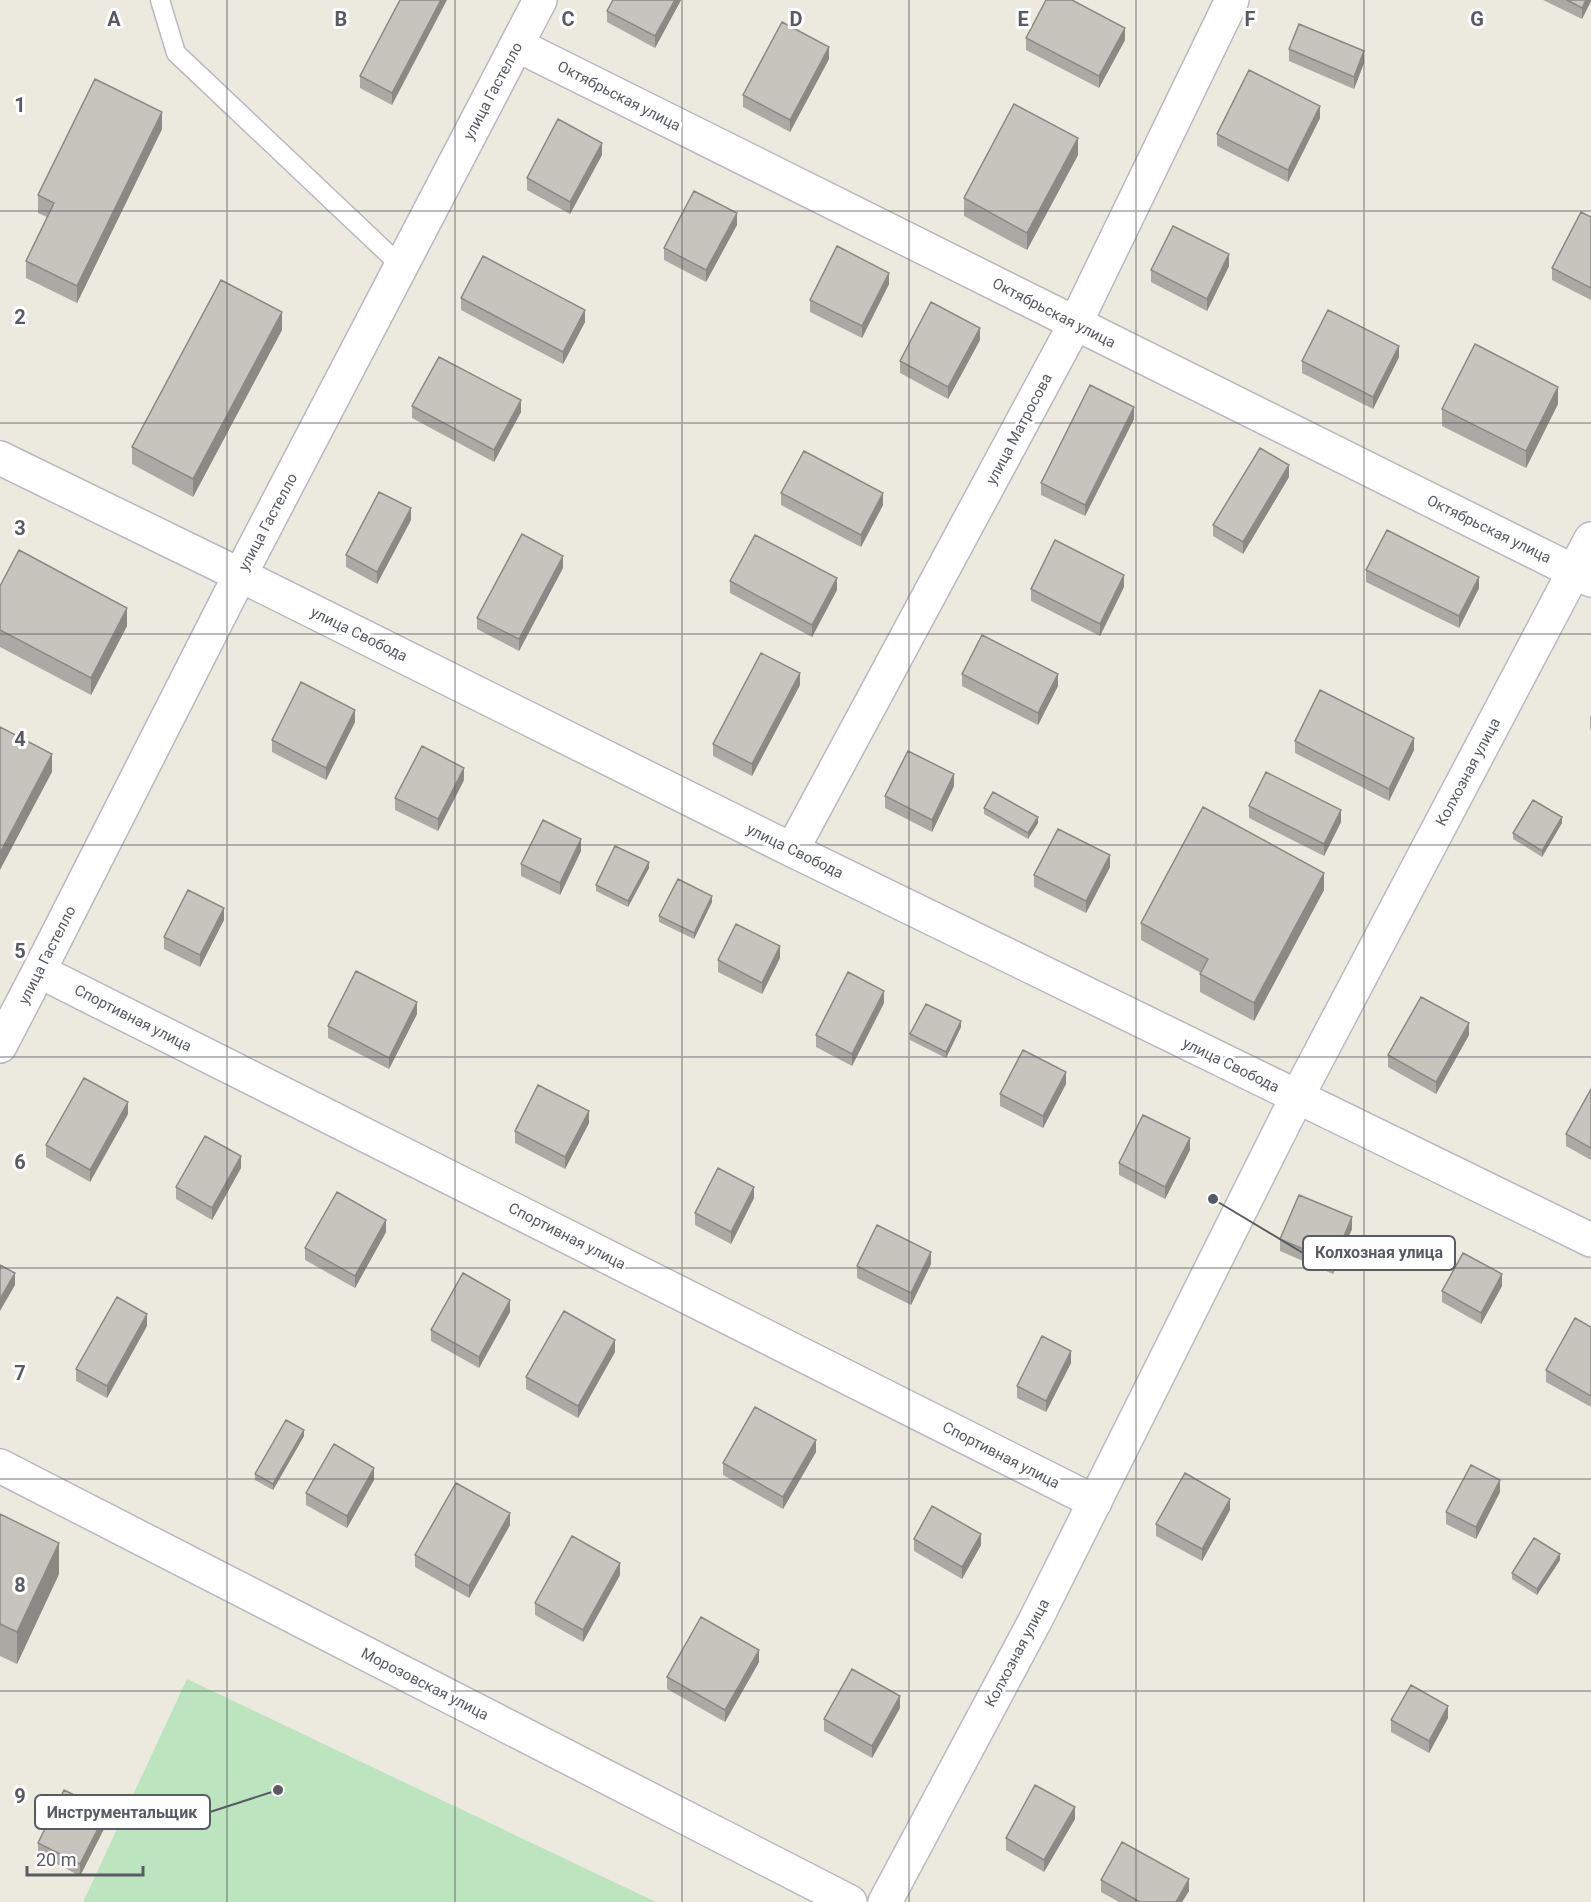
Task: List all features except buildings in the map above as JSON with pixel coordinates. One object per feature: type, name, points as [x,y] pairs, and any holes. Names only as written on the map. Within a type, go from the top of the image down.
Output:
[{"type":"street","name":"улица Гастелло","points":[[0,1046],[240,575],[540,0]]},
{"type":"street","name":"улица Матросова","points":[[792,850],[1075,324],[1232,0]]},
{"type":"street","name":"Октябрьская улица","points":[[517,45],[1582,576]]},
{"type":"street","name":"улица Свобода","points":[[0,458],[792,850],[1591,1240]]},
{"type":"street","name":"Колхозная улица","points":[[885,1902],[1036,1619],[1297,1097],[1582,576],[1591,539]]},
{"type":"street","name":"Спортивная улица","points":[[39,971],[1095,1502]]},
{"type":"street","name":"Морозовская улица","points":[[0,1466],[850,1902]]},
{"type":"lane","points":[[160,0],[176,53],[401,266]]},
{"type":"green space","points":[[187,1679],[656,1902],[83,1902]]},
{"type":"place","name":"Колхозная улица","points":[[1213,1199]]},
{"type":"place","name":"Инструментальщик","points":[[278,1790]]}]
